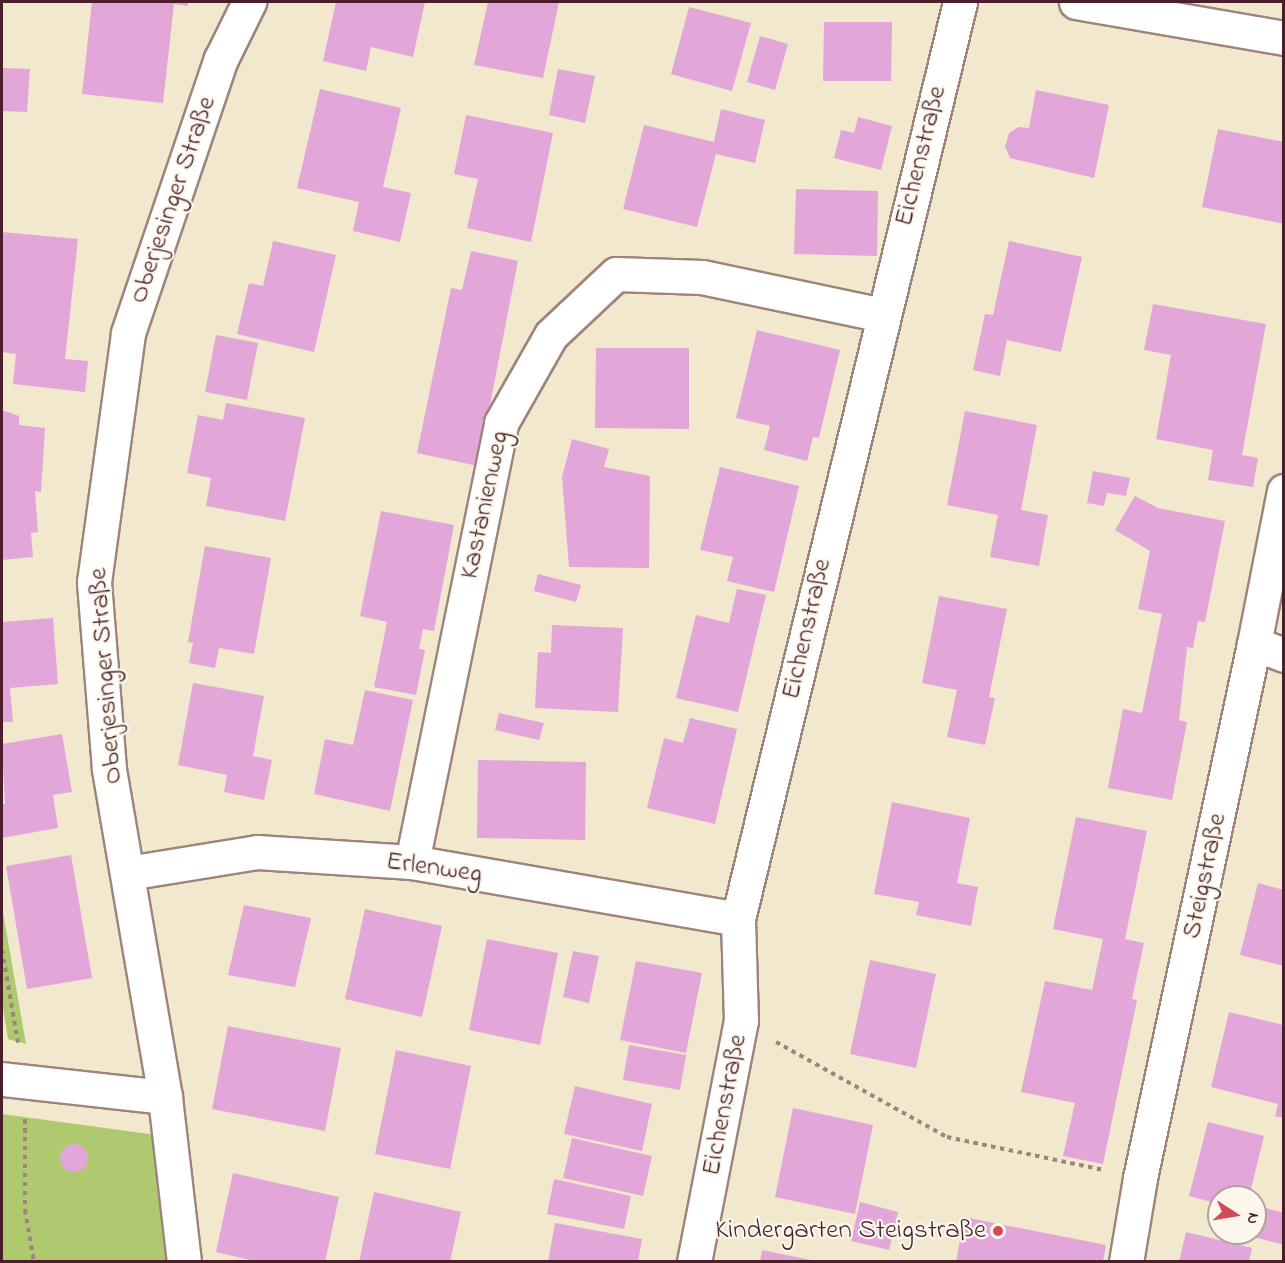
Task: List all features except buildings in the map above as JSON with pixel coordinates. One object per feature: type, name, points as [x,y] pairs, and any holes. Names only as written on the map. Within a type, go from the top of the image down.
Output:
[{"type":"street","name":"Oberjesinger Straße","points":[[184,1262],[165,1097],[109,769],[94,582],[126,345],[221,59],[249,2]]},
{"type":"street","name":"Eichenstraße","points":[[694,1262],[741,1021],[738,919],[882,315],[960,2]]},
{"type":"street","points":[[1076,2],[1284,38]]},
{"type":"street","name":"Kastanienweg","points":[[412,862],[501,423],[551,335],[615,274],[702,277],[882,315]]},
{"type":"street","name":"Steigstraße","points":[[1126,1262],[1140,1178],[1269,650],[1284,491]]},
{"type":"street","name":"Erlenweg","points":[[128,873],[257,852],[412,862],[738,919]]},
{"type":"street","points":[[12,1080],[165,1097]]},
{"type":"path","points":[[2,950],[25,1210],[34,1262]]},
{"type":"path","points":[[741,1021],[947,1137],[1140,1178]]},
{"type":"green space","points":[[2,907],[26,1044],[8,1039],[2,1002]]},
{"type":"green space","points":[[2,1114],[164,1136],[178,1261],[2,1262]]},
{"type":"place","name":"Kindergarten Steigstraße","points":[[998,1231]]}]
